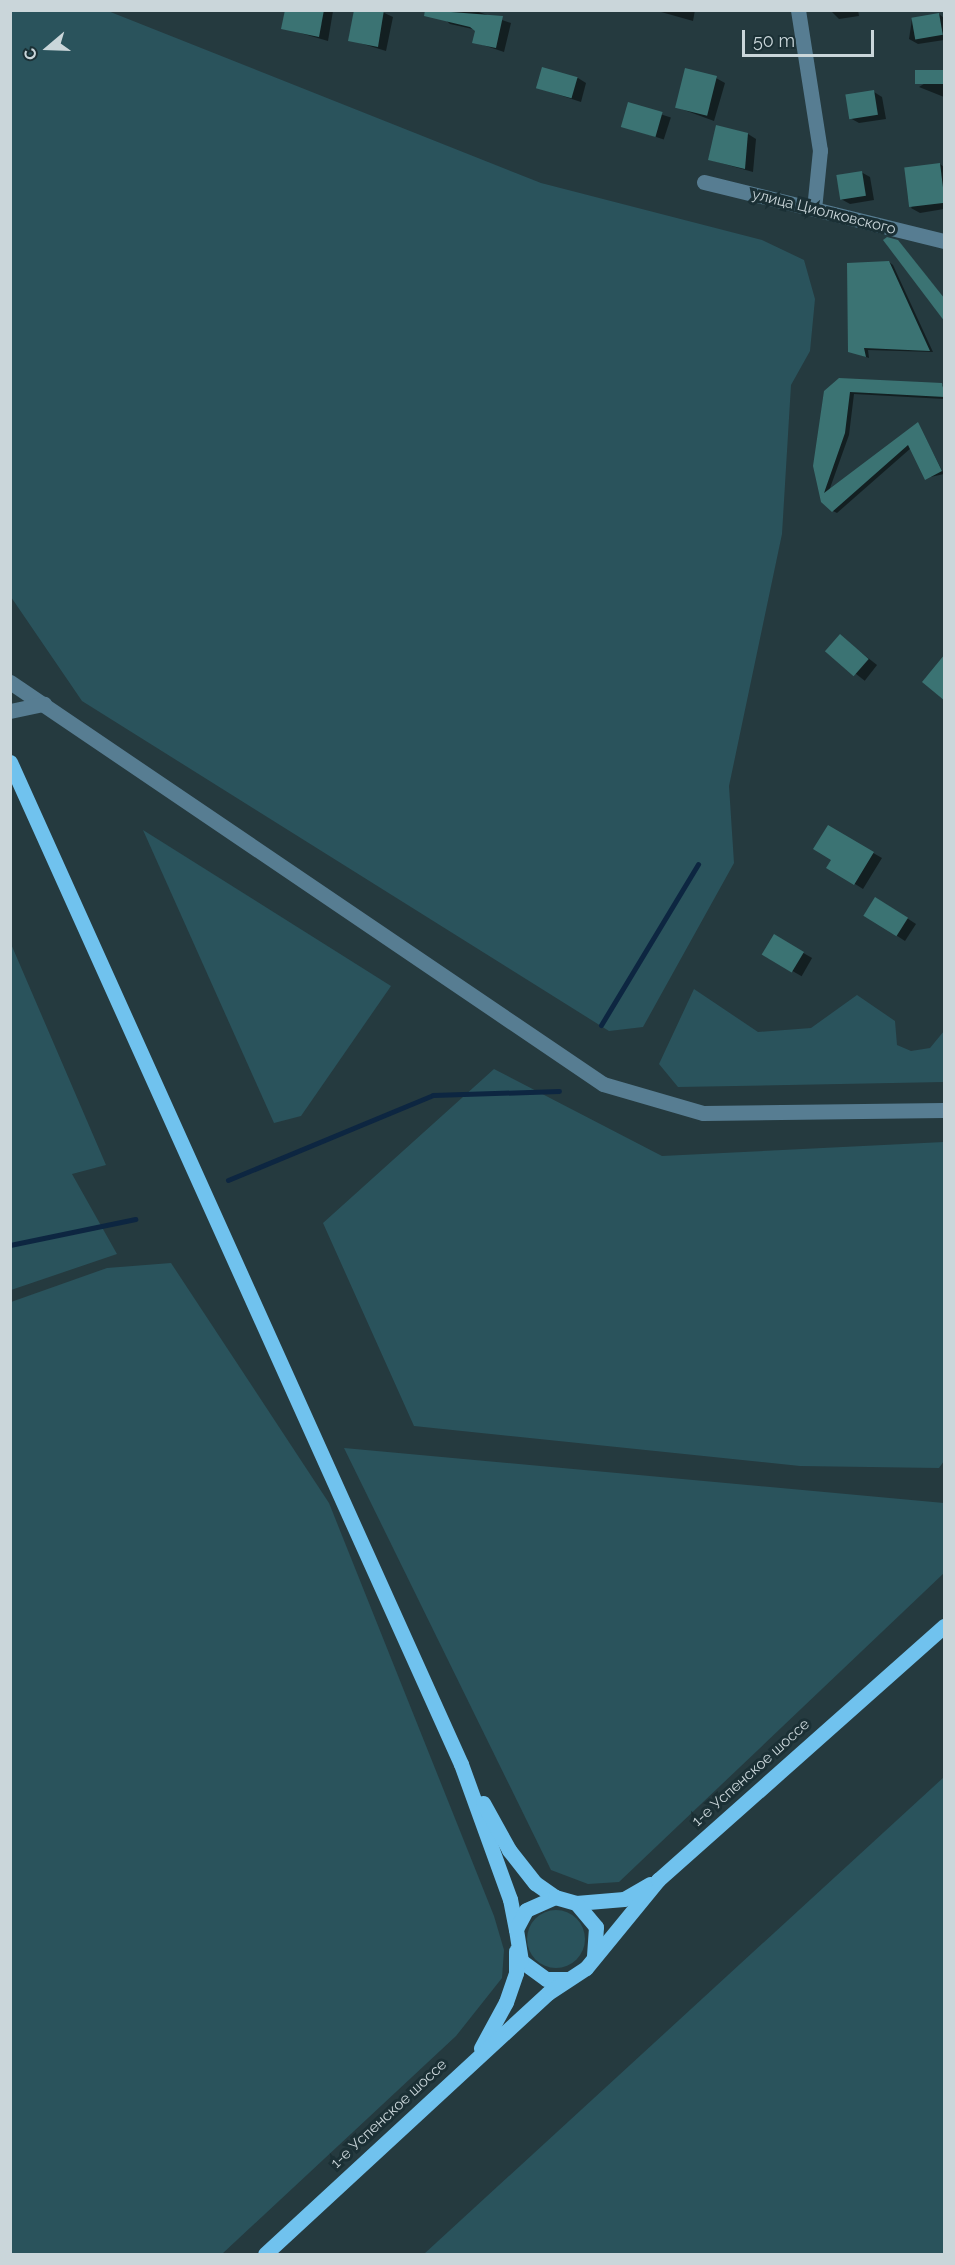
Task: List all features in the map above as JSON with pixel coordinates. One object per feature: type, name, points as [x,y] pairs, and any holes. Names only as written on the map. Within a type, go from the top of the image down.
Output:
[{"type":"main road","points":[[10,762],[461,1764],[510,1899],[516,1929],[516,1973],[506,2002],[475,2058]]},
{"type":"main road","name":"1-е Успенское шоссе","points":[[265,2254],[475,2058],[593,1959],[657,1880],[945,1626]]},
{"type":"main road","points":[[461,1764],[509,1850],[536,1884],[555,1898],[576,1903],[624,1899],[657,1880]]},
{"type":"main road","points":[[516,1929],[526,1910],[555,1898]]},
{"type":"main road","points":[[576,1903],[596,1927],[593,1959]]},
{"type":"main road","points":[[516,1951],[536,1975],[568,1979]]},
{"type":"street","points":[[798,10],[818,130],[814,210]]},
{"type":"street","name":"улица Циолковского","points":[[704,182],[945,241]]},
{"type":"street","points":[[10,682],[603,1084],[703,1113],[945,1110]]},
{"type":"street","points":[[10,711],[44,704]]},
{"type":"shaded area","points":[[10,11],[108,11],[541,183],[762,240],[804,260],[815,299],[810,351],[791,385],[782,534],[729,786],[734,863],[643,1027],[609,1031],[82,701],[11,597]]},
{"type":"shaded area","points":[[143,830],[391,986],[301,1116],[274,1123]]},
{"type":"shaded area","points":[[11,944],[106,1165],[72,1174],[117,1254],[11,1290]]},
{"type":"shaded area","points":[[694,989],[758,1032],[811,1028],[857,995],[895,1021],[897,1045],[911,1051],[930,1048],[944,1031],[944,1082],[678,1087],[659,1064]]},
{"type":"shaded area","points":[[494,1069],[662,1156],[944,1142],[944,1461],[939,1468],[800,1466],[414,1426],[323,1223]]},
{"type":"shaded area","points":[[171,1263],[329,1503],[494,1916],[504,1950],[502,1978],[456,2036],[222,2254],[11,2254],[11,1302],[107,1268]]},
{"type":"shaded area","points":[[344,1448],[944,1503],[944,1573],[619,1882],[588,1884],[551,1870]]},
{"type":"shaded area","points":[[944,1777],[944,2254],[424,2254]]},
{"type":"shaded area","points":[[550,1910],[562,1910],[577,1918],[585,1933],[585,1945],[577,1960],[562,1968],[550,1968],[535,1960],[527,1945],[527,1933],[535,1918]]},
{"type":"building","points":[[285,10],[324,10],[319,37],[281,29]]},
{"type":"building","points":[[354,10],[384,10],[378,47],[348,41]]},
{"type":"building","points":[[425,10],[503,16],[496,48],[472,43],[475,31],[470,27],[424,16]]},
{"type":"building","points":[[939,13],[943,35],[915,40],[911,18]]},
{"type":"building","points":[[542,67],[578,77],[572,98],[536,88]]},
{"type":"building","points":[[685,68],[717,76],[707,116],[675,108]]},
{"type":"building","points":[[915,70],[944,70],[944,84],[915,84]]},
{"type":"building","points":[[874,90],[878,115],[849,119],[845,95]]},
{"type":"building","points":[[628,102],[663,112],[655,137],[621,127]]},
{"type":"building","points":[[716,125],[748,133],[745,169],[708,160]]},
{"type":"building","points":[[940,163],[944,203],[909,207],[904,167]]},
{"type":"building","points":[[862,171],[866,196],[840,200],[836,175]]},
{"type":"building","points":[[887,237],[898,240],[945,299],[945,322],[883,240]]},
{"type":"building","points":[[889,261],[930,351],[864,348],[866,357],[848,352],[847,263]]},
{"type":"building","points":[[839,378],[942,383],[945,397],[850,392],[845,433],[824,493],[918,422],[942,471],[925,480],[908,445],[832,512],[821,502],[813,466],[824,391]]},
{"type":"building","points":[[840,634],[869,659],[854,676],[825,651]]},
{"type":"building","points":[[945,654],[945,701],[922,682]]},
{"type":"building","points":[[828,825],[874,852],[854,885],[826,868],[831,860],[813,849]]},
{"type":"building","points":[[875,897],[908,918],[896,936],[863,916]]},
{"type":"building","points":[[774,934],[804,952],[792,973],[762,955]]},
{"type":"waterway","points":[[601,1025],[698,864]]},
{"type":"waterway","points":[[228,1180],[433,1095],[559,1091]]},
{"type":"waterway","points":[[10,1245],[135,1219]]}]
